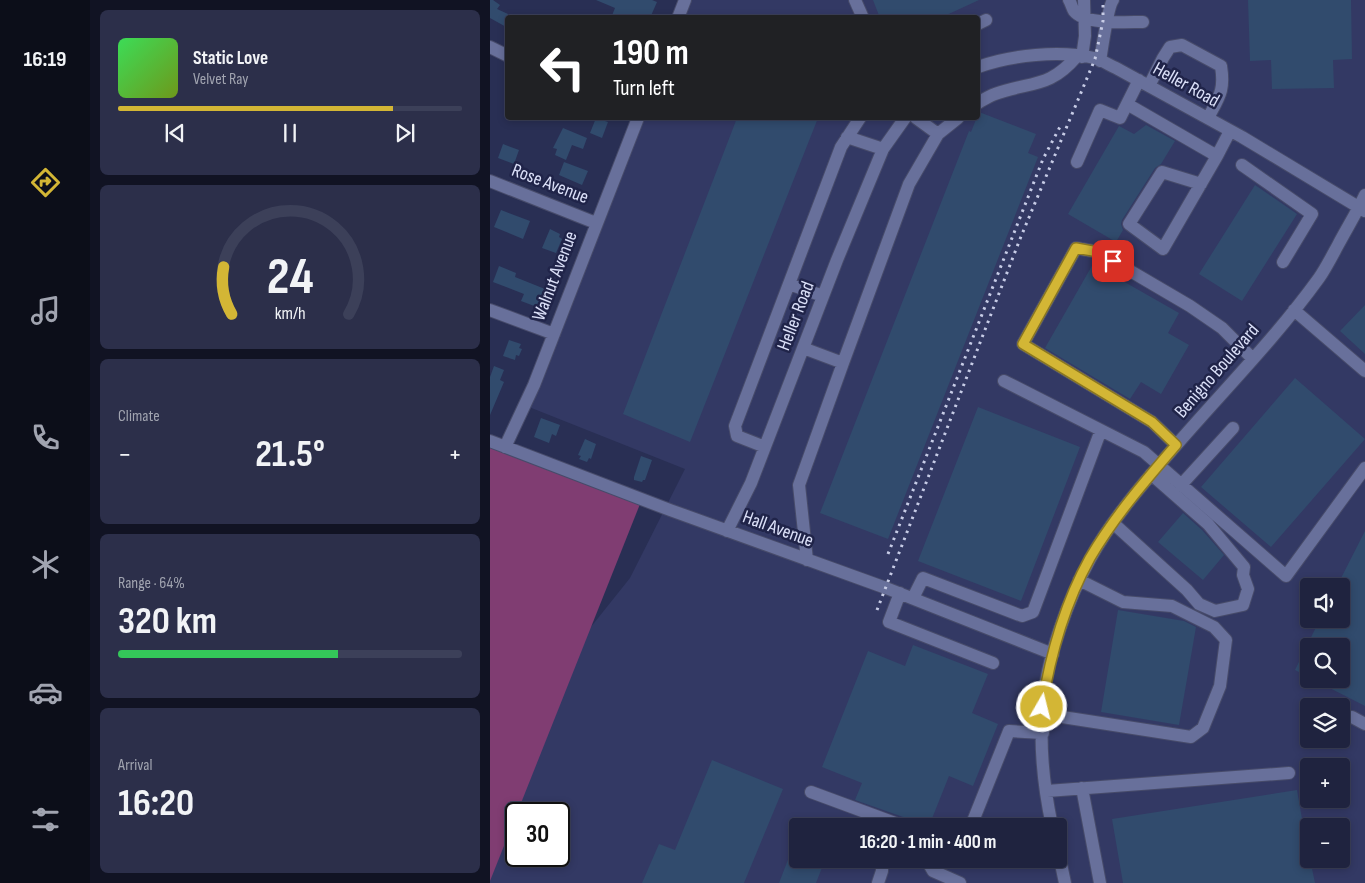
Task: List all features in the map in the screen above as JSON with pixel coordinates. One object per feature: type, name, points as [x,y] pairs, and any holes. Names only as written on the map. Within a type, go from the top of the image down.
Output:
[{"type":"street","points":[[679,15],[685,0]]},
{"type":"street","points":[[855,0],[862,15]]},
{"type":"street","points":[[1069,0],[1074,12],[1084,19],[1108,22],[1143,22]]},
{"type":"street","points":[[980,102],[994,94],[1041,83],[1054,76],[1079,56],[1085,36],[1084,0]]},
{"type":"street","points":[[1100,60],[1108,22],[1109,7],[1114,0]]},
{"type":"street","points":[[1077,162],[1100,110],[1120,118],[1127,104],[1170,48],[1182,45],[1221,66],[1222,93],[1208,118]]},
{"type":"street","points":[[490,46],[505,54]]},
{"type":"street","name":"Heller Road","points":[[980,66],[987,63],[1030,56],[1066,55],[1100,60],[1208,118],[1362,209]]},
{"type":"street","points":[[1127,104],[1217,156]]},
{"type":"street","name":"Walnut Avenue","points":[[506,447],[534,385],[637,120]]},
{"type":"street","points":[[765,447],[737,436],[735,426],[841,147],[859,120]]},
{"type":"street","name":"Heller Road","points":[[727,531],[751,483],[823,296],[883,150],[904,120]]},
{"type":"street","points":[[919,120],[938,134]]},
{"type":"street","points":[[807,560],[799,485],[909,184],[938,134],[956,120]]},
{"type":"street","points":[[1201,184],[1162,172],[1129,224],[1163,249],[1201,184],[1217,156],[1230,131]]},
{"type":"street","points":[[847,137],[883,150]]},
{"type":"street","points":[[1242,165],[1312,214],[1283,262]]},
{"type":"street","name":"Rose Avenue","points":[[490,181],[596,222]]},
{"type":"street","name":"Benigno Boulevard","points":[[1051,818],[1043,757],[1043,714],[1047,676],[1072,596],[1090,558],[1113,523],[1155,470],[1294,310],[1320,276],[1362,209],[1365,195]]},
{"type":"street","points":[[1176,445],[1152,422],[1023,344],[1076,248],[1098,252],[1190,306],[1222,328],[1252,358]]},
{"type":"street","points":[[789,284],[823,296]]},
{"type":"street","points":[[490,310],[554,334]]},
{"type":"street","points":[[1294,310],[1365,371]]},
{"type":"street","points":[[803,348],[843,363]]},
{"type":"street","points":[[1004,381],[1144,452],[1155,470],[1208,524],[1244,567],[1248,589],[1243,605],[1215,611],[1198,604],[1188,590],[1113,523]]},
{"type":"street","points":[[1181,485],[1233,428]]},
{"type":"street","points":[[913,598],[923,578],[1022,616],[1033,612],[1101,430]]},
{"type":"street","name":"Hall Avenue","points":[[491,443],[900,593],[1053,654]]},
{"type":"street","points":[[1155,470],[1181,485],[1286,576],[1365,468]]},
{"type":"street","points":[[1043,714],[1191,737],[1203,728],[1220,686],[1226,640],[1214,627],[1172,606],[1123,602],[1079,580]]},
{"type":"street","points":[[900,593],[889,622],[993,663]]},
{"type":"street","points":[[1352,717],[1365,724]]},
{"type":"street","points":[[975,818],[1009,732],[1043,733]]},
{"type":"street","points":[[1047,791],[1289,773]]},
{"type":"street","points":[[1082,788],[1100,883]]},
{"type":"street","points":[[811,792],[881,818]]},
{"type":"street","points":[[878,883],[882,868]]},
{"type":"street","points":[[931,868],[933,871],[960,883]]},
{"type":"street","points":[[1062,868],[1065,883]]},
{"type":"shaded area","points":[[685,0],[1365,0],[1365,883],[490,883],[490,856],[505,816],[505,867],[570,867],[570,802],[510,802],[563,662],[630,578],[685,469],[524,405],[637,120],[980,120],[980,15],[679,15]]},
{"type":"shaded area","points":[[490,443],[642,499],[521,802],[505,802],[505,843],[490,881]]},
{"type":"building","points":[[490,0],[500,5],[497,9],[508,14],[505,15],[505,26],[490,18]]},
{"type":"building","points":[[596,0],[652,0],[657,2],[651,15],[612,15],[615,8]]},
{"type":"building","points":[[873,0],[979,0],[946,15],[879,15]]},
{"type":"building","points":[[1248,0],[1351,0],[1352,59],[1333,60],[1334,88],[1272,89],[1271,60],[1250,61]]},
{"type":"building","points":[[980,112],[1036,134],[1028,153],[1038,157],[888,539],[820,513],[969,131],[971,132],[976,120],[980,120]]},
{"type":"building","points":[[595,120],[608,122],[602,138],[590,133]]},
{"type":"building","points":[[736,120],[817,120],[690,442],[623,414]]},
{"type":"building","points":[[1146,125],[1175,141],[1161,164],[1155,168],[1122,220],[1123,230],[1116,242],[1068,214],[1119,126],[1134,134]]},
{"type":"building","points":[[563,128],[587,138],[583,149],[572,145],[566,160],[555,155],[557,149],[553,148]]},
{"type":"building","points":[[503,144],[519,150],[514,164],[498,158]]},
{"type":"building","points":[[564,162],[588,171],[582,185],[559,175]]},
{"type":"building","points":[[1255,185],[1297,214],[1242,301],[1199,274]]},
{"type":"building","points":[[501,210],[530,221],[523,239],[494,227]]},
{"type":"building","points":[[550,229],[560,234],[559,237],[562,239],[556,253],[542,248]]},
{"type":"building","points":[[1093,264],[1179,313],[1168,333],[1189,345],[1161,394],[1141,382],[1130,399],[1045,348]]},
{"type":"building","points":[[499,266],[516,273],[515,277],[545,289],[537,307],[521,301],[524,294],[493,282]]},
{"type":"building","points":[[1365,305],[1365,354],[1340,331]]},
{"type":"building","points":[[509,340],[521,344],[519,348],[522,349],[519,356],[516,355],[515,360],[503,356]]},
{"type":"building","points":[[494,366],[504,370],[500,380],[504,382],[490,415],[490,377]]},
{"type":"building","points":[[1295,378],[1365,439],[1271,547],[1201,487]]},
{"type":"building","points":[[978,407],[1080,447],[1021,601],[918,561]]},
{"type":"building","points":[[541,418],[560,425],[556,436],[552,434],[549,443],[534,437]]},
{"type":"building","points":[[585,439],[596,444],[591,459],[589,458],[587,462],[579,459],[581,456],[578,455]]},
{"type":"building","points":[[641,456],[652,460],[645,480],[642,482],[634,480]]},
{"type":"building","points":[[1183,513],[1202,530],[1224,555],[1203,580],[1158,542]]},
{"type":"building","points":[[1365,531],[1365,706],[1330,688],[1350,688],[1350,638],[1311,638],[1316,628],[1350,628],[1350,578],[1341,578]]},
{"type":"building","points":[[1118,610],[1184,621],[1196,627],[1179,725],[1101,712]]},
{"type":"building","points":[[913,645],[988,674],[972,713],[998,724],[973,786],[949,776],[932,818],[906,818],[855,800],[862,783],[822,767],[868,651],[905,666]]},
{"type":"building","points":[[1300,660],[1300,672],[1295,670]]},
{"type":"building","points":[[712,760],[783,789],[744,883],[642,883],[659,844],[675,850]]},
{"type":"building","points":[[1297,790],[1302,818],[1300,818],[1300,868],[1312,868],[1315,883],[1123,883],[1112,819]]},
{"type":"building","points":[[789,857],[789,868],[822,868],[816,883],[779,883]]},
{"type":"railway","points":[[877,610],[1020,239],[1095,59],[1103,21],[1103,0]]},
{"type":"railway","points":[[888,554],[1043,159],[1062,123]]},
{"type":"route","points":[[1042,707],[1053,654],[1072,596],[1090,558],[1141,485],[1176,445],[1152,422],[1023,344],[1076,248],[1098,252],[1113,261]]}]
